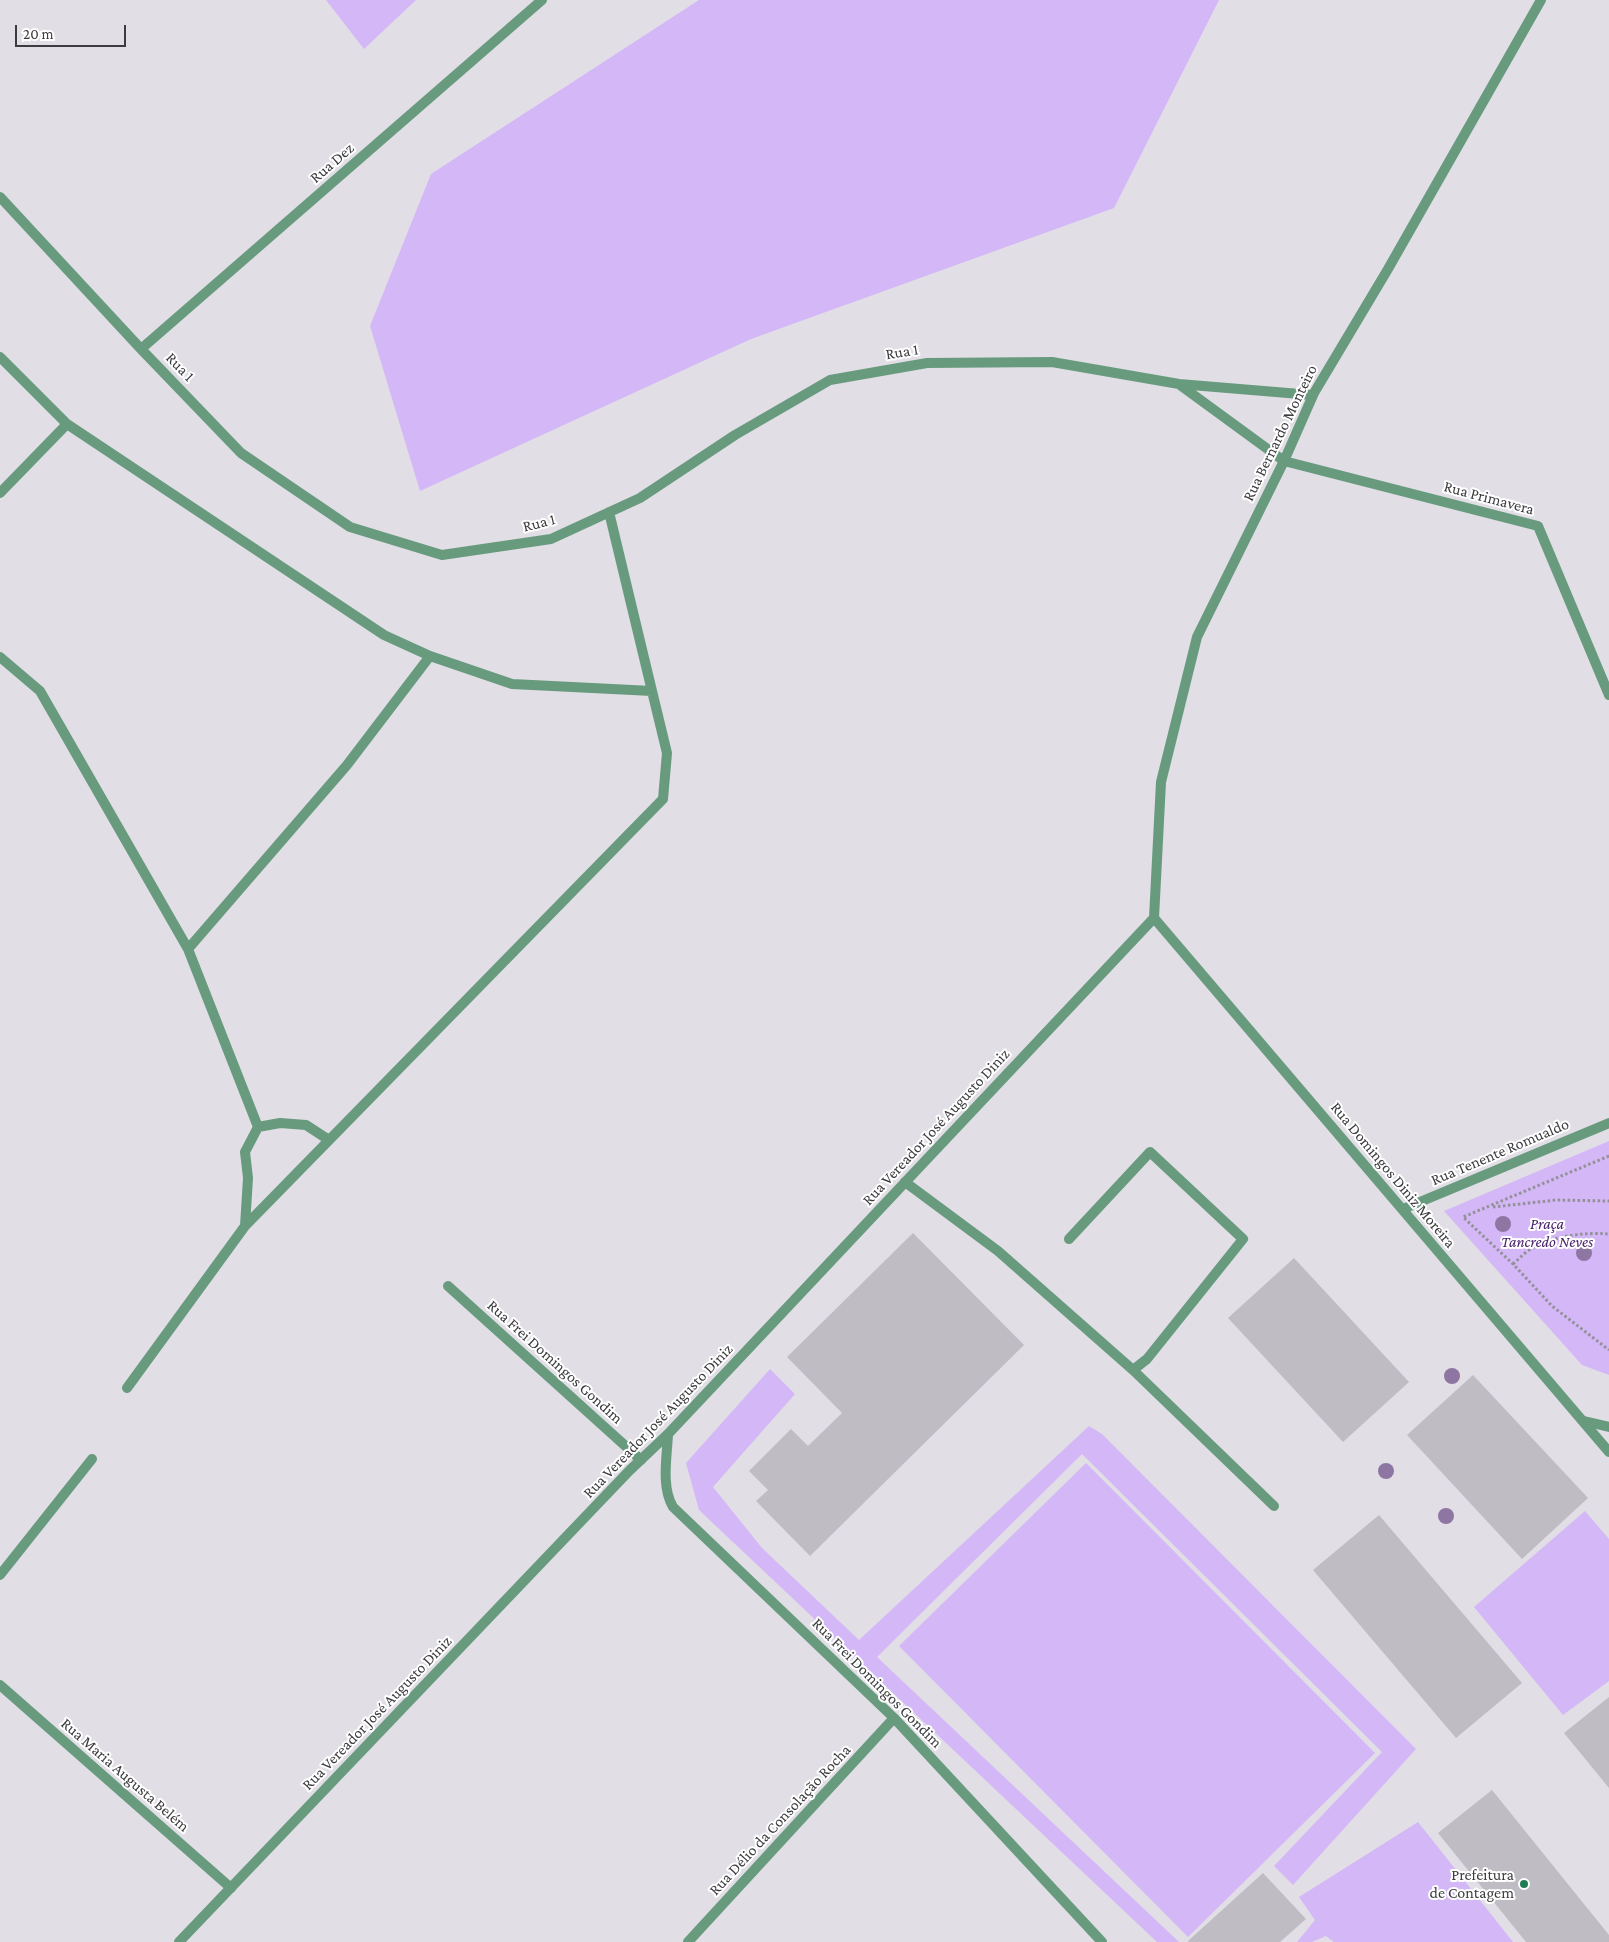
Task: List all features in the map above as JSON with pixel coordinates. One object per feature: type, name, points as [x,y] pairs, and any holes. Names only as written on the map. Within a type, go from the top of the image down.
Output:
[{"type":"street","name":"Rua Dez","points":[[141,349],[542,0]]},
{"type":"street","name":"Rua Bernardo Monteiro","points":[[1154,918],[1161,782],[1196,637],[1284,461],[1312,395],[1393,261],[1541,0]]},
{"type":"street","name":"Rua 1","points":[[0,198],[241,453],[350,526],[442,555],[551,539],[640,498],[735,435],[830,380],[927,363],[1052,362],[1180,384],[1312,395]]},
{"type":"street","points":[[0,357],[67,424],[384,635],[430,656],[512,684],[652,691]]},
{"type":"street","name":"Rua 1","points":[[1180,384],[1284,461]]},
{"type":"street","points":[[0,493],[67,424]]},
{"type":"street","name":"Rua Primavera","points":[[1284,461],[1538,526],[1609,695]]},
{"type":"street","points":[[127,1388],[245,1226],[663,799],[667,753],[609,512]]},
{"type":"street","points":[[0,656],[40,691],[188,949],[258,1127],[245,1152],[248,1178],[245,1226]]},
{"type":"street","points":[[188,949],[347,765],[430,656]]},
{"type":"street","name":"Rua Vereador José Augusto Diniz","points":[[179,1942],[668,1434],[1154,918]]},
{"type":"street","name":"Rua Domingos Diniz Moreira","points":[[1154,918],[1609,1452]]},
{"type":"street","points":[[258,1127],[280,1123],[306,1125],[329,1140]]},
{"type":"street","name":"Rua Tenente Romualdo","points":[[1403,1209],[1609,1123]]},
{"type":"street","points":[[1069,1239],[1150,1152],[1243,1239],[1147,1359],[1133,1370]]},
{"type":"street","points":[[906,1182],[998,1251],[1133,1370],[1274,1506]]},
{"type":"street","name":"Rua Frei Domingos Gondim","points":[[448,1286],[641,1460]]},
{"type":"street","points":[[1584,1421],[1609,1427]]},
{"type":"street","name":"Rua Frei Domingos Gondim","points":[[668,1434],[666,1487],[668,1499],[673,1507],[894,1718],[1102,1942]]},
{"type":"street","points":[[0,1575],[92,1459]]},
{"type":"street","name":"Rua Maria Augusta Belém","points":[[0,1685],[231,1888]]},
{"type":"street","name":"Rua Délio da Consolação Rocha","points":[[688,1942],[894,1718]]},
{"type":"path","points":[[1609,1156],[1463,1217],[1513,1264],[1552,1306],[1609,1350]]},
{"type":"path","points":[[1487,1208],[1556,1200],[1609,1201]]},
{"type":"path","points":[[1513,1264],[1531,1248],[1553,1240],[1587,1232],[1609,1234]]},
{"type":"green space","points":[[326,0],[416,0],[364,49]]},
{"type":"green space","points":[[699,0],[1219,0],[1114,208],[751,339],[420,491],[370,326],[431,174]]},
{"type":"green space","name":"Praça Tancredo Neves","points":[[1609,1141],[1609,1375],[1582,1365],[1444,1211]]},
{"type":"green space","points":[[770,1369],[795,1394],[713,1487],[762,1548],[859,1640],[1089,1426],[1102,1434],[1416,1749],[1293,1885],[1274,1866],[1382,1752],[1082,1454],[877,1657],[1179,1942],[1157,1942],[699,1510],[686,1463]]},
{"type":"green space","points":[[1086,1463],[1375,1753],[1188,1937],[899,1646]]},
{"type":"green space","points":[[1585,1511],[1609,1539],[1609,1681],[1563,1715],[1474,1607]]},
{"type":"green space","points":[[1418,1822],[1513,1942],[1334,1942],[1326,1936],[1312,1942],[1297,1942],[1315,1920],[1299,1897]]},
{"type":"building","points":[[913,1233],[1024,1345],[810,1556],[756,1501],[768,1490],[749,1471],[791,1429],[808,1446],[842,1413],[787,1357]]},
{"type":"building","points":[[1294,1258],[1409,1382],[1343,1442],[1228,1318]]},
{"type":"building","points":[[1473,1375],[1588,1498],[1522,1559],[1407,1435]]},
{"type":"building","points":[[1379,1515],[1522,1683],[1456,1738],[1313,1570]]},
{"type":"building","points":[[1609,1697],[1609,1788],[1564,1733]]},
{"type":"building","name":"Prefeitura de Contagem","points":[[1492,1790],[1609,1935],[1609,1942],[1526,1942],[1438,1833]]},
{"type":"building","points":[[1263,1873],[1306,1919],[1280,1942],[1188,1941]]},
{"type":"place","name":"Prefeitura de Contagem","points":[[1524,1884]]}]
